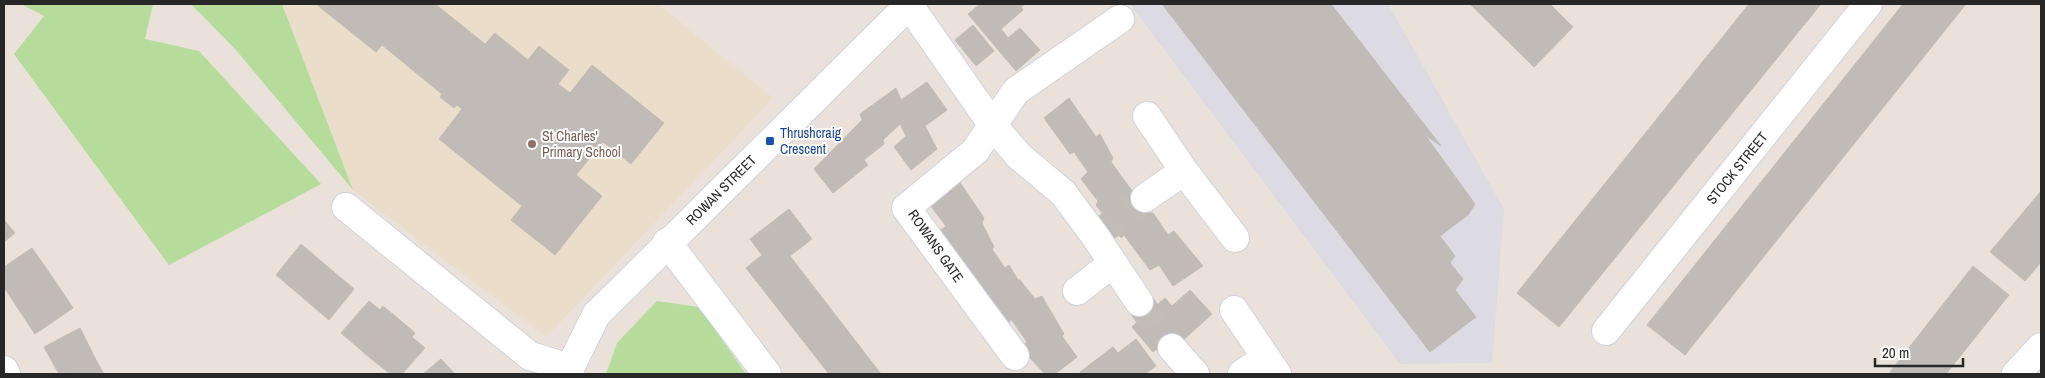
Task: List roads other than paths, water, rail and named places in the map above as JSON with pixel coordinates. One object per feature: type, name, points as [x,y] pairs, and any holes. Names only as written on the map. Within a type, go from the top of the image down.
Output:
[{"type":"street","points":[[909,4],[994,127],[1019,156],[1063,193],[1139,302]]},
{"type":"street","name":"ROWAN STREET","points":[[346,207],[530,356],[570,371],[596,315],[667,242],[909,4]]},
{"type":"street","name":"STOCK STREET","points":[[1606,332],[1868,4]]},
{"type":"street","name":"ROWANS GATE","points":[[1015,356],[906,208],[976,151],[994,127],[1016,91],[1120,19]]},
{"type":"street","points":[[1147,116],[1184,171],[1234,238]]},
{"type":"street","points":[[1145,198],[1184,171]]},
{"type":"street","points":[[667,242],[766,374]]},
{"type":"street","points":[[1077,290],[1113,263]]},
{"type":"street","points":[[1234,310],[1271,366],[1242,374]]},
{"type":"street","points":[[2016,374],[2041,347]]},
{"type":"street","points":[[1172,348],[1195,374]]},
{"type":"street","points":[[4,370],[6,374]]},
{"type":"tunnel","points":[[1095,236],[1145,198]]},
{"type":"tunnel","points":[[1139,302],[1172,348]]},
{"type":"place","name":"Thrushcraig Crescent","points":[[770,141]]},
{"type":"place","name":"St Charles' Primary School","points":[[532,144]]}]
